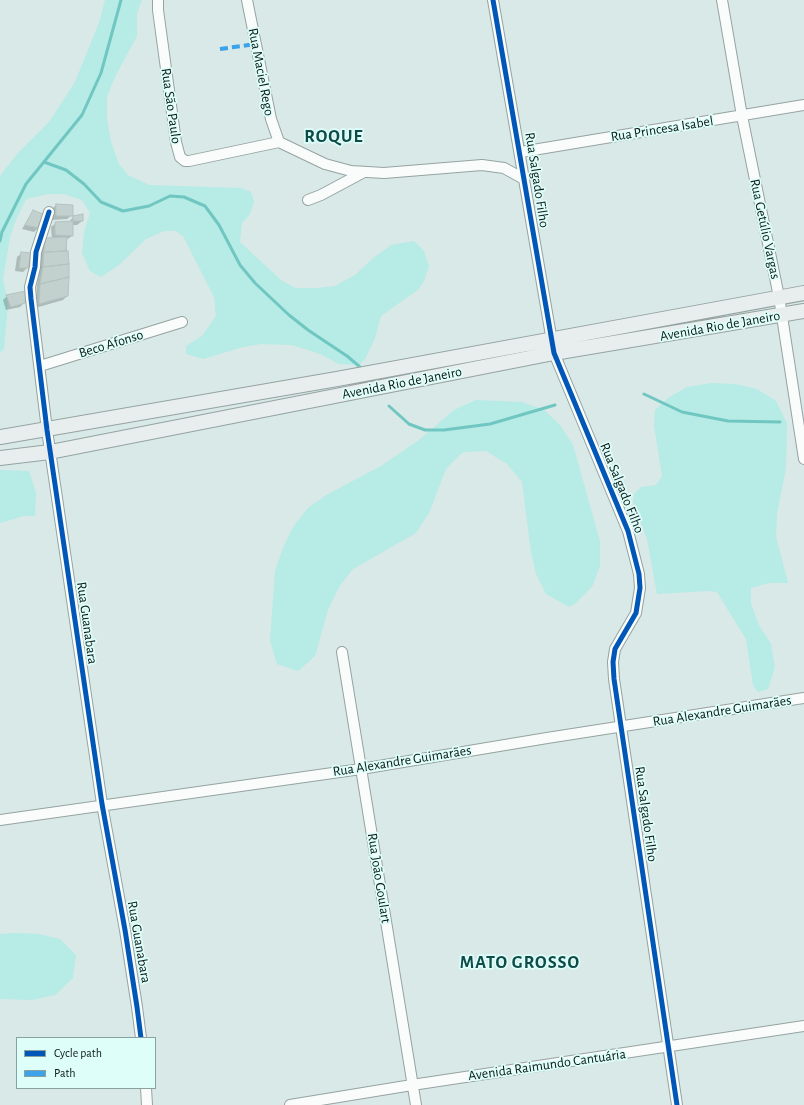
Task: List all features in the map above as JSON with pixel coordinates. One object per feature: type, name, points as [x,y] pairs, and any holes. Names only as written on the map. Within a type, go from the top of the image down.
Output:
[{"type":"main road","name":"Avenida Rio de Janeiro","points":[[0,437],[47,430],[804,293]]},
{"type":"main road","name":"Avenida Rio de Janeiro","points":[[0,458],[50,452],[554,353],[804,311]]},
{"type":"street","name":"Rua São Paulo","points":[[158,0],[158,10],[180,157],[185,161],[189,161],[279,142]]},
{"type":"street","name":"Rua Maciel Rego","points":[[247,0],[271,119],[279,142]]},
{"type":"street","name":"Rua Salgado Filho","points":[[493,0],[521,152],[524,179],[554,353],[628,531],[639,574],[640,588],[636,614],[615,649],[613,662],[621,727],[677,1105]]},
{"type":"street","name":"Rua Getúlio Vargas","points":[[722,0],[742,116],[779,297],[804,459]]},
{"type":"street","name":"Rua Princesa Isabel","points":[[521,152],[804,105]]},
{"type":"street","points":[[279,142],[339,169],[384,173],[482,165],[504,168],[524,179]]},
{"type":"street","points":[[308,200],[364,172]]},
{"type":"street","name":"Rua Guanabara","points":[[49,212],[36,252],[35,267],[30,287],[50,452],[102,804],[138,1007],[141,1037]]},
{"type":"street","name":"Beco Afonso","points":[[40,366],[182,322]]},
{"type":"street","name":"Rua João Goulart","points":[[342,652],[416,1105]]},
{"type":"street","name":"Rua Alexandre Guimarães","points":[[0,820],[102,804],[361,769],[804,698]]},
{"type":"street","name":"Avenida Raimundo Cantuária","points":[[290,1105],[412,1085],[804,1026]]},
{"type":"street","points":[[146,1089],[147,1105]]},
{"type":"shaded area","points":[[105,0],[142,0],[137,13],[137,36],[116,75],[107,96],[107,119],[111,142],[119,164],[128,175],[149,185],[241,188],[251,192],[254,202],[250,214],[242,223],[240,242],[281,280],[295,288],[335,286],[355,275],[372,259],[391,245],[414,241],[424,251],[429,266],[424,281],[419,289],[381,316],[375,338],[365,359],[359,365],[339,364],[320,354],[292,345],[261,344],[243,347],[203,359],[186,354],[186,346],[202,336],[216,316],[214,297],[183,236],[176,231],[164,231],[146,239],[119,265],[101,277],[90,271],[82,253],[84,232],[90,213],[82,200],[64,194],[48,194],[26,199],[16,220],[10,237],[3,279],[8,303],[4,349],[0,353],[0,176],[17,154],[49,122],[75,82],[100,20]]},
{"type":"shaded area","points":[[711,383],[735,384],[757,389],[776,401],[787,423],[786,468],[777,514],[776,536],[788,583],[769,583],[751,588],[751,604],[759,625],[771,644],[775,667],[768,689],[758,692],[753,685],[746,639],[717,592],[707,591],[657,594],[647,539],[633,502],[634,494],[641,487],[656,485],[662,476],[654,426],[655,410],[668,398],[687,387]]},
{"type":"shaded area","points":[[476,400],[522,402],[544,410],[560,425],[573,445],[600,541],[600,566],[592,587],[576,603],[569,607],[546,594],[536,574],[531,552],[522,482],[507,464],[486,451],[463,452],[446,469],[429,513],[416,533],[353,569],[339,587],[328,610],[315,656],[298,671],[277,664],[270,641],[275,571],[283,548],[293,527],[308,508],[328,494],[381,466],[419,440],[454,410]]},
{"type":"shaded area","points":[[0,470],[29,471],[36,493],[35,516],[24,516],[0,523]]},
{"type":"shaded area","points":[[0,934],[38,934],[60,939],[76,955],[73,978],[55,995],[32,1000],[0,999]]},
{"type":"building","points":[[56,204],[73,205],[73,216],[56,216]]},
{"type":"building","points":[[33,210],[45,215],[39,228],[25,225]]},
{"type":"building","points":[[83,214],[83,221],[73,221],[73,216]]},
{"type":"building","points":[[73,221],[73,236],[55,235],[55,222]]},
{"type":"building","points":[[67,237],[66,251],[44,252],[45,238]]},
{"type":"building","points":[[68,251],[69,264],[43,267],[44,252]]},
{"type":"building","points":[[21,252],[31,253],[28,268],[19,268]]},
{"type":"building","points":[[69,264],[69,277],[40,284],[43,267]]},
{"type":"building","points":[[69,277],[68,296],[39,304],[40,284]]},
{"type":"building","points":[[26,291],[25,303],[11,307],[6,295]]},
{"type":"waterway","points":[[0,241],[2,232],[26,184],[82,115],[101,73],[121,0]]},
{"type":"waterway","points":[[44,162],[66,170],[84,184],[101,202],[123,211],[149,206],[170,196],[184,197],[205,206],[219,225],[240,265],[255,283],[289,315],[360,367]]},
{"type":"waterway","points":[[644,394],[682,412],[728,421],[780,422]]},
{"type":"waterway","points":[[389,406],[409,424],[425,430],[444,430],[490,424],[555,405]]},
{"type":"marked path","points":[[220,49],[256,44]]},
{"type":"cycle path","points":[[493,0],[554,353],[628,531],[639,574],[640,588],[636,613],[615,649],[613,662],[614,679],[677,1105]]},
{"type":"cycle path","points":[[49,212],[36,252],[35,267],[30,287],[31,299],[47,430],[102,804],[125,930],[141,1037]]},
{"type":"district","name":"ROQUE","points":[[334,137]]},
{"type":"district","name":"MATO GROSSO","points":[[520,963]]}]
